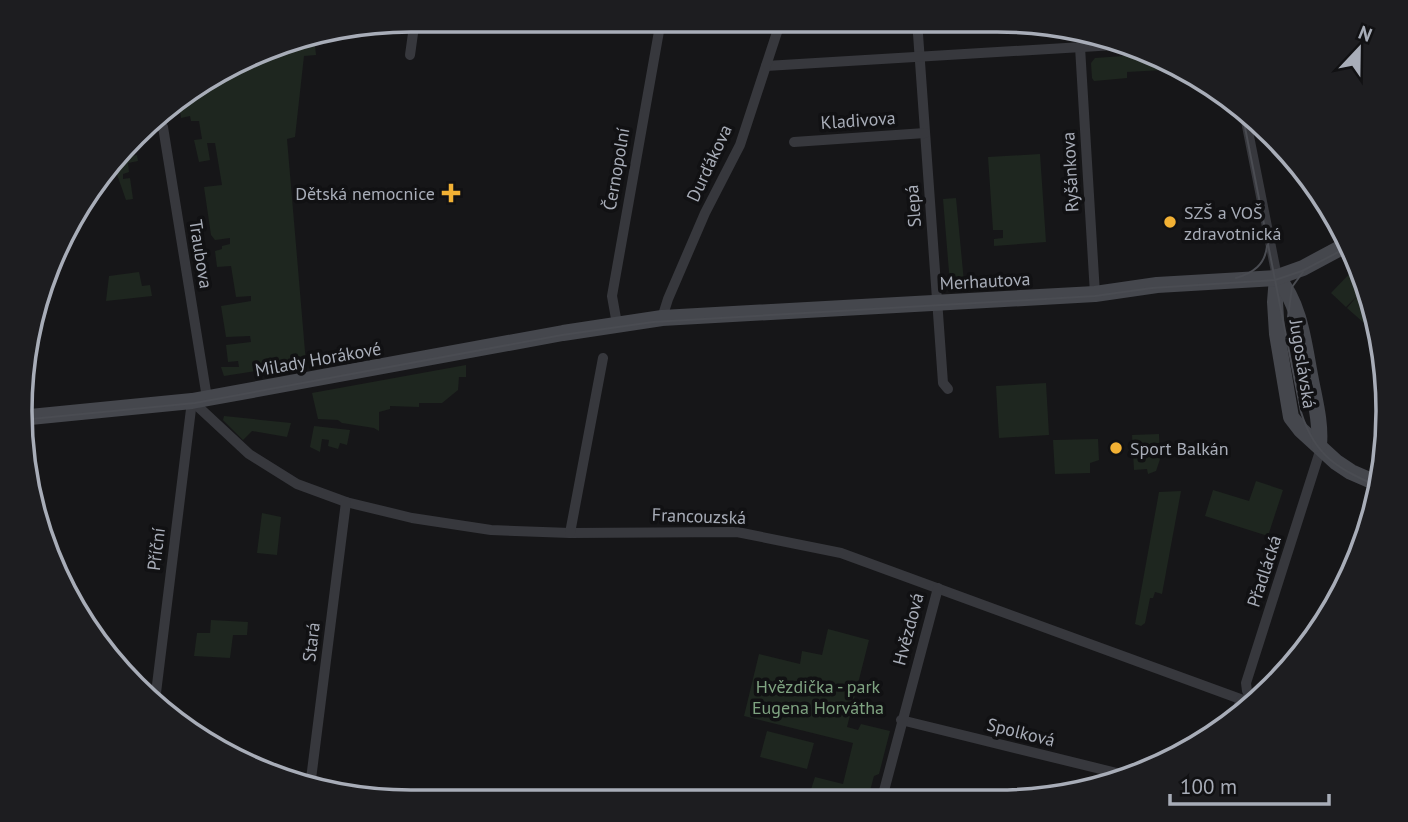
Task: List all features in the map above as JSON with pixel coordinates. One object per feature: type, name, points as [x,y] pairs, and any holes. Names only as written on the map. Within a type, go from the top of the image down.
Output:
[{"type":"street","points":[[410,54],[413,32]]},
{"type":"street","name":"Černopolní","points":[[619,324],[612,296],[659,32]]},
{"type":"street","name":"Durďákova","points":[[663,318],[668,299],[705,213],[740,145],[776,32]]},
{"type":"street","name":"Slepá","points":[[918,32],[943,383],[948,389]]},
{"type":"street","points":[[766,66],[1100,46]]},
{"type":"street","name":"Ryšánkova","points":[[1080,47],[1095,294]]},
{"type":"street","name":"Jugoslávská","points":[[1247,126],[1277,277],[1277,334],[1291,417],[1301,430],[1342,467],[1370,480]]},
{"type":"street","name":"Traubova","points":[[160,127],[163,128],[200,400]]},
{"type":"street","name":"Kladivova","points":[[794,142],[925,132]]},
{"type":"street","name":"Merhautova","points":[[619,324],[663,318],[1095,294],[1157,285],[1277,277],[1303,268],[1340,249]]},
{"type":"street","name":"Jugoslávská","points":[[1277,277],[1290,295],[1302,331],[1319,417],[1320,447]]},
{"type":"street","name":"Milady Horákové","points":[[32,417],[200,400],[619,324]]},
{"type":"street","points":[[570,533],[603,358]]},
{"type":"street","name":"Francouzská","points":[[200,400],[249,454],[297,484],[346,502],[412,518],[491,530],[570,533],[737,532],[841,553],[1215,688],[1241,700]]},
{"type":"street","name":"Příční","points":[[156,692],[200,400]]},
{"type":"street","name":"Přadlácká","points":[[1249,694],[1246,683],[1320,447]]},
{"type":"street","name":"Stará","points":[[311,777],[346,502]]},
{"type":"street","name":"Hvězdová","points":[[884,790],[937,588]]},
{"type":"street","name":"Spolková","points":[[901,720],[1113,772]]},
{"type":"green space","points":[[315,44],[316,55],[304,56],[295,137],[287,139],[306,363],[224,376],[221,367],[239,367],[238,361],[228,362],[226,345],[251,342],[250,336],[226,337],[221,306],[251,301],[251,296],[236,297],[231,266],[217,267],[215,251],[230,244],[230,238],[215,240],[211,235],[204,187],[222,185],[215,143],[207,143],[210,160],[199,162],[194,140],[202,139],[199,121],[191,121],[190,116],[181,118],[180,110],[221,82],[266,60]]},
{"type":"green space","points":[[1129,56],[1163,70],[1127,72],[1127,78],[1094,81],[1091,63],[1095,58]]},
{"type":"green space","points":[[1040,154],[1046,242],[994,246],[994,239],[1003,238],[1003,230],[993,230],[988,157]]},
{"type":"green space","points":[[137,155],[138,161],[128,163],[129,172],[123,174],[123,179],[130,178],[133,199],[126,200],[116,172],[131,156]]},
{"type":"green space","points":[[956,198],[964,282],[1010,280],[1010,285],[956,288],[950,284],[943,199]]},
{"type":"green space","points":[[139,272],[142,286],[150,285],[152,296],[106,301],[109,276]]},
{"type":"green space","points":[[1350,273],[1358,295],[1346,307],[1331,293]]},
{"type":"green space","points":[[1358,295],[1367,325],[1347,308]]},
{"type":"green space","points":[[466,365],[466,377],[459,377],[458,390],[442,403],[419,403],[419,407],[390,406],[390,409],[379,412],[379,431],[338,420],[318,419],[312,393]]},
{"type":"green space","points":[[1046,383],[1049,435],[999,438],[996,386]]},
{"type":"green space","points":[[224,416],[291,423],[287,437],[252,431],[243,440],[223,420]]},
{"type":"green space","points":[[314,426],[350,430],[347,445],[340,443],[338,449],[328,446],[329,440],[322,439],[320,452],[310,447]]},
{"type":"green space","points":[[1159,434],[1160,459],[1156,471],[1148,474],[1147,469],[1134,470],[1132,435]]},
{"type":"green space","points":[[1098,439],[1099,460],[1090,463],[1090,473],[1055,474],[1053,440]]},
{"type":"green space","points":[[1256,481],[1283,490],[1268,536],[1205,516],[1213,490],[1249,501]]},
{"type":"green space","points":[[1181,491],[1162,594],[1155,592],[1153,598],[1150,598],[1145,623],[1141,626],[1135,624],[1159,492]]},
{"type":"green space","points":[[262,513],[281,517],[277,555],[257,553]]},
{"type":"green space","points":[[211,620],[248,622],[247,635],[233,635],[230,658],[194,656],[197,633],[210,633]]},
{"type":"green space","name":"Hvězdička - park Eugena Horvátha","points":[[828,629],[869,640],[847,727],[858,730],[861,724],[890,731],[879,774],[874,776],[870,790],[811,790],[815,777],[843,784],[853,743],[744,716],[759,654],[800,664],[802,651],[822,655]]},
{"type":"green space","points":[[767,731],[814,743],[807,769],[760,757]]},
{"type":"tram line","points":[[1244,124],[1301,412],[1307,428],[1322,451],[1341,468],[1369,483]]},
{"type":"tram line","points":[[1236,278],[1248,274],[1261,263],[1267,246]]},
{"type":"tram line","points":[[32,419],[195,403],[562,335],[653,322],[1095,296],[1152,288],[1275,280],[1302,271],[1341,251]]},
{"type":"tram line","points":[[1288,317],[1292,287],[1303,272]]},
{"type":"place","name":"Dětská nemocnice","points":[[451,193]]},
{"type":"place","name":"SZŠ a VOŠ zdravotnická","points":[[1170,222]]},
{"type":"place","name":"Sport Balkán","points":[[1116,448]]}]
